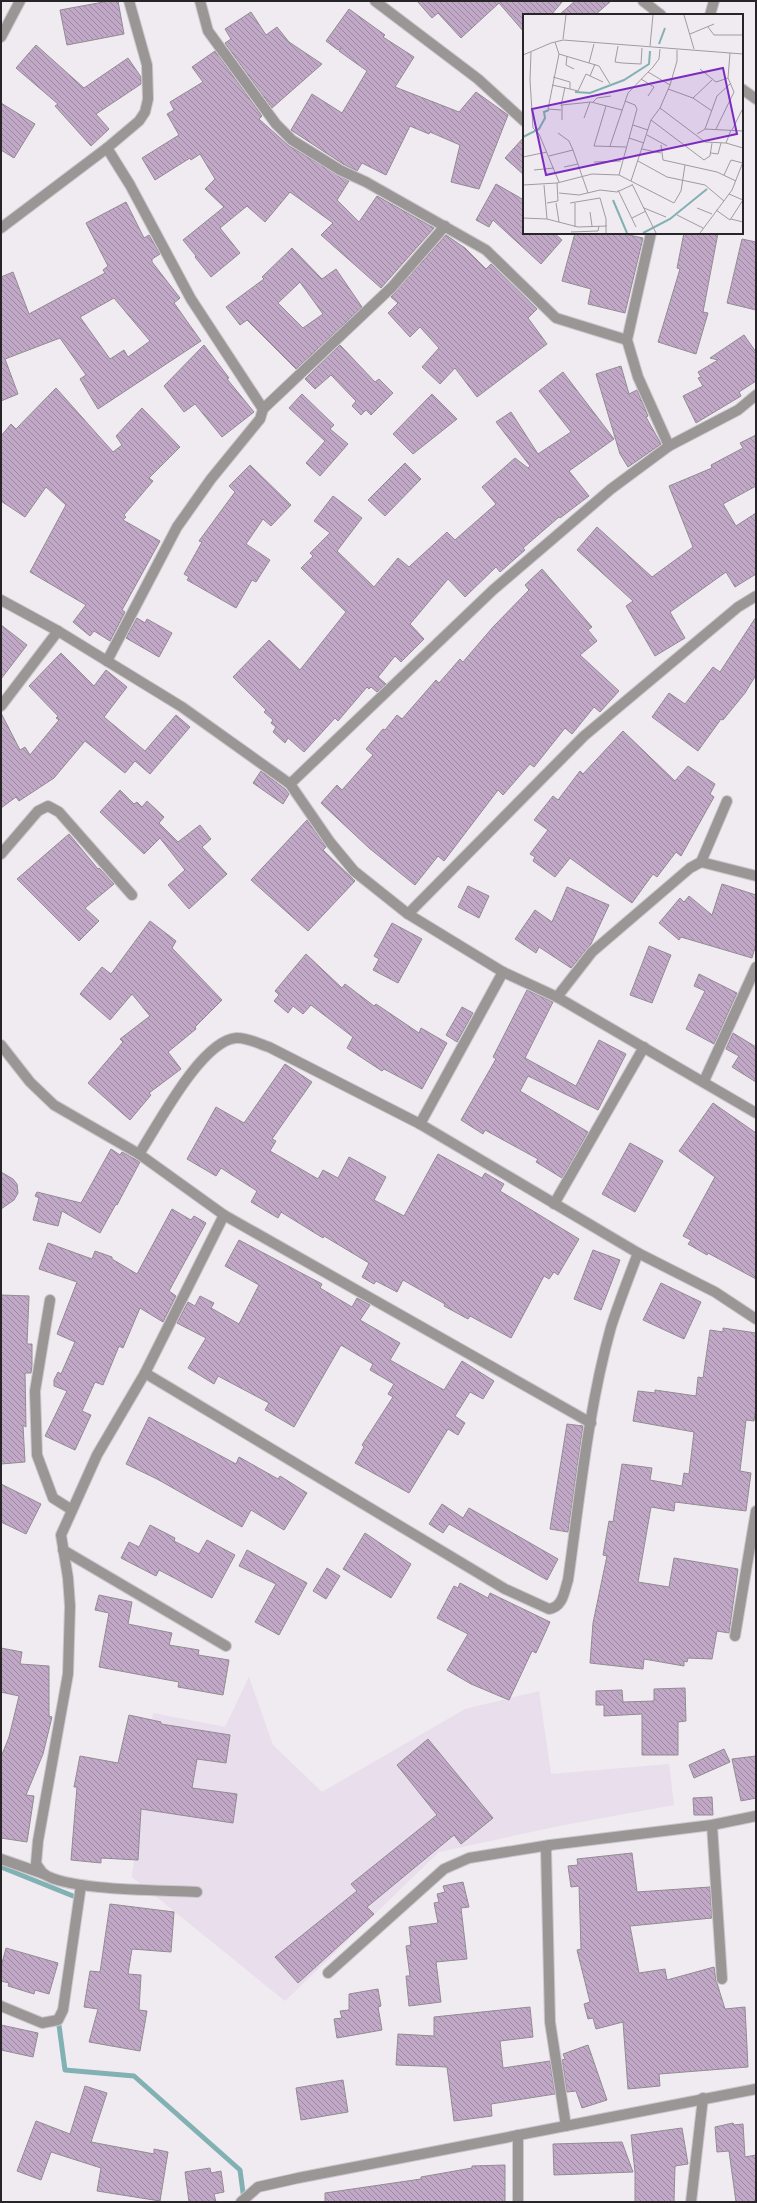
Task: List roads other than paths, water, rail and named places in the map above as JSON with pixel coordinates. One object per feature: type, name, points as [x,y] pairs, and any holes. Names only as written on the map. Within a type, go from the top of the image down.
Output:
[{"type":"street","points":[[1,37],[20,1]]},
{"type":"street","points":[[1,228],[107,148],[139,121],[145,112],[148,99],[147,65],[129,1]]},
{"type":"street","points":[[200,1],[208,31],[276,124],[292,140],[340,170],[366,182],[486,250],[556,318],[627,340]]},
{"type":"street","points":[[375,1],[478,79],[523,120]]},
{"type":"street","points":[[643,1],[660,14]]},
{"type":"street","points":[[710,14],[714,1]]},
{"type":"street","points":[[743,91],[756,99]]},
{"type":"street","points":[[107,148],[130,186],[192,299],[222,349],[263,409]]},
{"type":"street","points":[[106,661],[177,527],[211,479],[260,419],[263,409],[392,287],[445,226]]},
{"type":"street","points":[[651,234],[627,340],[638,377],[669,446]]},
{"type":"street","points":[[290,784],[493,590],[611,489],[669,446],[738,410],[756,395]]},
{"type":"street","points":[[408,914],[584,736],[710,630],[756,596]]},
{"type":"street","points":[[1,600],[58,631],[182,707],[290,784],[330,842],[354,871],[408,914],[503,972],[557,997],[704,1081],[756,1113]]},
{"type":"street","points":[[1,706],[58,631]]},
{"type":"street","points":[[702,862],[727,801]]},
{"type":"street","points":[[1,854],[38,811],[48,806],[59,812],[132,895]]},
{"type":"street","points":[[557,997],[592,952],[690,868],[702,862],[756,876]]},
{"type":"street","points":[[704,1081],[756,967]]},
{"type":"street","points":[[420,1124],[503,972]]},
{"type":"street","points":[[139,1154],[184,1084],[206,1054],[224,1041],[237,1038],[269,1047],[420,1124],[638,1253],[676,1274],[715,1292],[756,1320]]},
{"type":"street","points":[[1,1046],[30,1082],[54,1105],[139,1154],[224,1215],[591,1423]]},
{"type":"street","points":[[554,1204],[644,1047]]},
{"type":"street","points":[[44,1874],[36,1864],[38,1841],[68,1674],[70,1606],[68,1578],[61,1535],[97,1455],[145,1373],[224,1215]]},
{"type":"street","points":[[145,1373],[505,1588],[549,1609],[556,1608],[560,1604],[568,1580],[591,1423],[612,1327],[638,1253]]},
{"type":"street","points":[[50,1300],[35,1391],[36,1456],[52,1498],[72,1510]]},
{"type":"street","points":[[736,1636],[756,1511]]},
{"type":"street","points":[[63,1550],[226,1646]]},
{"type":"street","points":[[328,1973],[444,1869],[469,1858],[550,1845],[712,1825],[756,1816]]},
{"type":"street","points":[[712,1825],[722,1979]]},
{"type":"street","points":[[550,1845],[546,1849],[550,2022],[566,2126]]},
{"type":"street","points":[[1,1860],[44,1874],[56,1880],[81,1886],[197,1892]]},
{"type":"street","points":[[1,2006],[42,2023],[58,2020],[63,2010],[81,1886]]},
{"type":"street","points":[[241,2202],[258,2187],[298,2178],[703,2098],[756,2089]]},
{"type":"street","points":[[691,2202],[703,2098]]},
{"type":"street","points":[[518,2135],[518,2202]]},
{"type":"waterway","points":[[1,1867],[78,1898],[78,1900]]},
{"type":"waterway","points":[[58,2018],[65,2070],[134,2076],[240,2170],[244,2200]]}]
